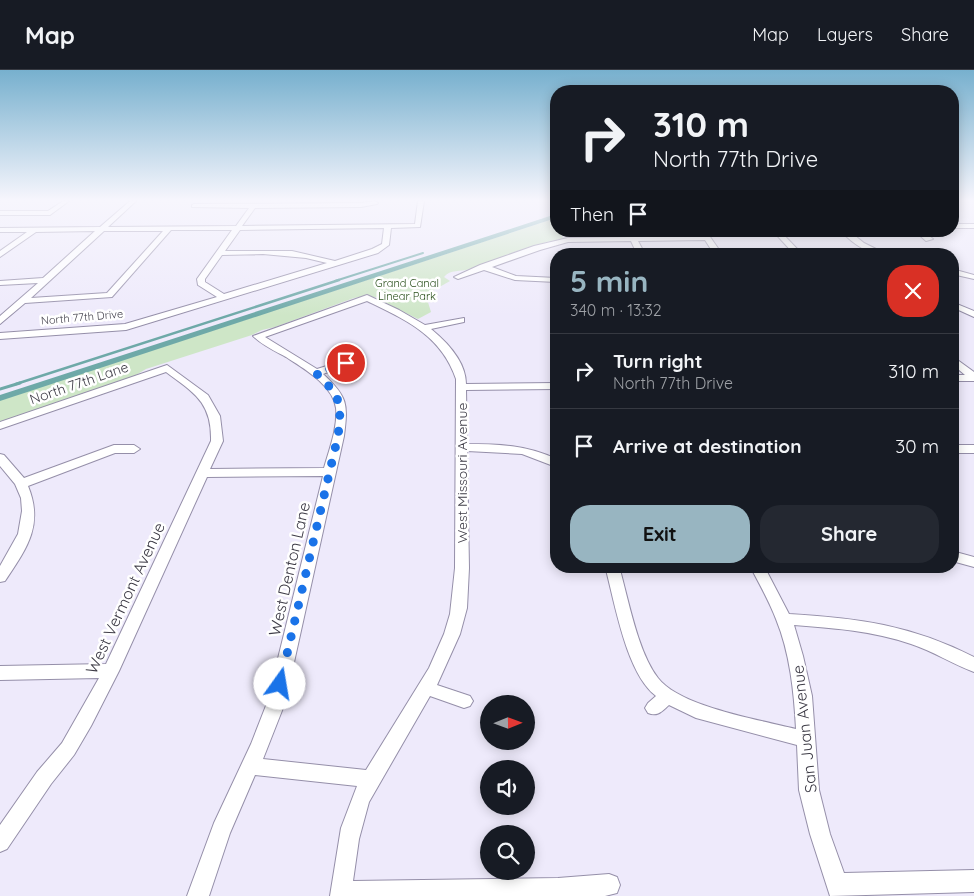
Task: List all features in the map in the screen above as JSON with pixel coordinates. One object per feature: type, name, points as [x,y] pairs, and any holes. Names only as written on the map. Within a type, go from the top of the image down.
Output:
[{"type":"street","points":[[0,254],[20,240]]},
{"type":"street","points":[[0,321],[89,240]]},
{"type":"street","points":[[21,301],[108,295],[158,240]]},
{"type":"street","points":[[228,240],[201,281],[223,297],[383,247],[385,240]]},
{"type":"street","points":[[458,277],[547,245],[574,240]]},
{"type":"street","points":[[854,240],[868,248]]},
{"type":"street","points":[[547,245],[554,248]]},
{"type":"street","points":[[219,252],[298,253],[334,263]]},
{"type":"street","points":[[484,267],[515,278],[550,280]]},
{"type":"street","points":[[0,283],[43,280]]},
{"type":"street","name":"North 77th Drive","points":[[0,336],[120,328],[223,297]]},
{"type":"street","name":"West Missouri Avenue","points":[[258,336],[367,298],[424,328],[440,342],[456,362],[461,380],[461,596],[451,636],[426,688],[402,725],[358,807],[346,854],[341,894]]},
{"type":"street","points":[[959,307],[974,314]]},
{"type":"street","points":[[424,328],[461,320]]},
{"type":"street","name":"West Denton Lane","points":[[198,896],[214,849],[269,725],[276,703],[338,436],[340,405],[328,384],[316,373],[258,336]]},
{"type":"street","points":[[316,373],[346,363]]},
{"type":"street","points":[[959,365],[974,378]]},
{"type":"street","name":"North 77th Lane","points":[[0,426],[167,368]]},
{"type":"street","name":"West Vermont Avenue","points":[[0,842],[44,778],[68,749],[86,721],[217,441],[219,425],[215,411],[208,400],[167,368]]},
{"type":"street","points":[[959,378],[974,378]]},
{"type":"street","points":[[461,387],[550,386]]},
{"type":"street","points":[[461,447],[508,449],[525,452],[550,461]]},
{"type":"street","points":[[22,484],[114,449],[134,448]]},
{"type":"street","points":[[959,449],[974,449]]},
{"type":"street","points":[[0,458],[22,484],[30,506],[29,528],[16,553],[0,577]]},
{"type":"street","points":[[203,473],[330,472]]},
{"type":"street","points":[[959,558],[974,562]]},
{"type":"street","points":[[614,573],[636,653],[652,684],[668,696],[696,711],[807,740]]},
{"type":"street","name":"San Juan Avenue","points":[[761,573],[784,619],[795,656],[803,696],[809,790],[820,834],[839,890]]},
{"type":"street","points":[[784,619],[856,624],[892,631],[942,648],[974,665]]},
{"type":"street","points":[[0,673],[111,671]]},
{"type":"street","points":[[426,688],[464,701]]},
{"type":"street","points":[[654,708],[668,696]]},
{"type":"street","points":[[250,766],[372,779]]},
{"type":"street","points":[[839,890],[974,882]]},
{"type":"street","points":[[341,894],[558,890],[609,885]]},
{"type":"green space","name":"Grand Canal Linear Park","points":[[490,240],[560,240],[539,244],[469,269],[446,274],[444,277],[450,281],[429,293],[429,298],[427,299],[431,312],[418,319],[385,303],[380,298],[365,296],[354,298],[252,335],[146,369],[136,375],[0,422],[0,400]]},
{"type":"waterway","points":[[0,398],[484,240]]},
{"type":"waterway","points":[[335,281],[423,253]]},
{"type":"waterway","points":[[16,384],[339,280]]},
{"type":"waterway","points":[[0,389],[20,383]]},
{"type":"route","points":[[280,684],[338,436],[341,414],[337,397],[328,384],[316,373],[346,363]]}]
